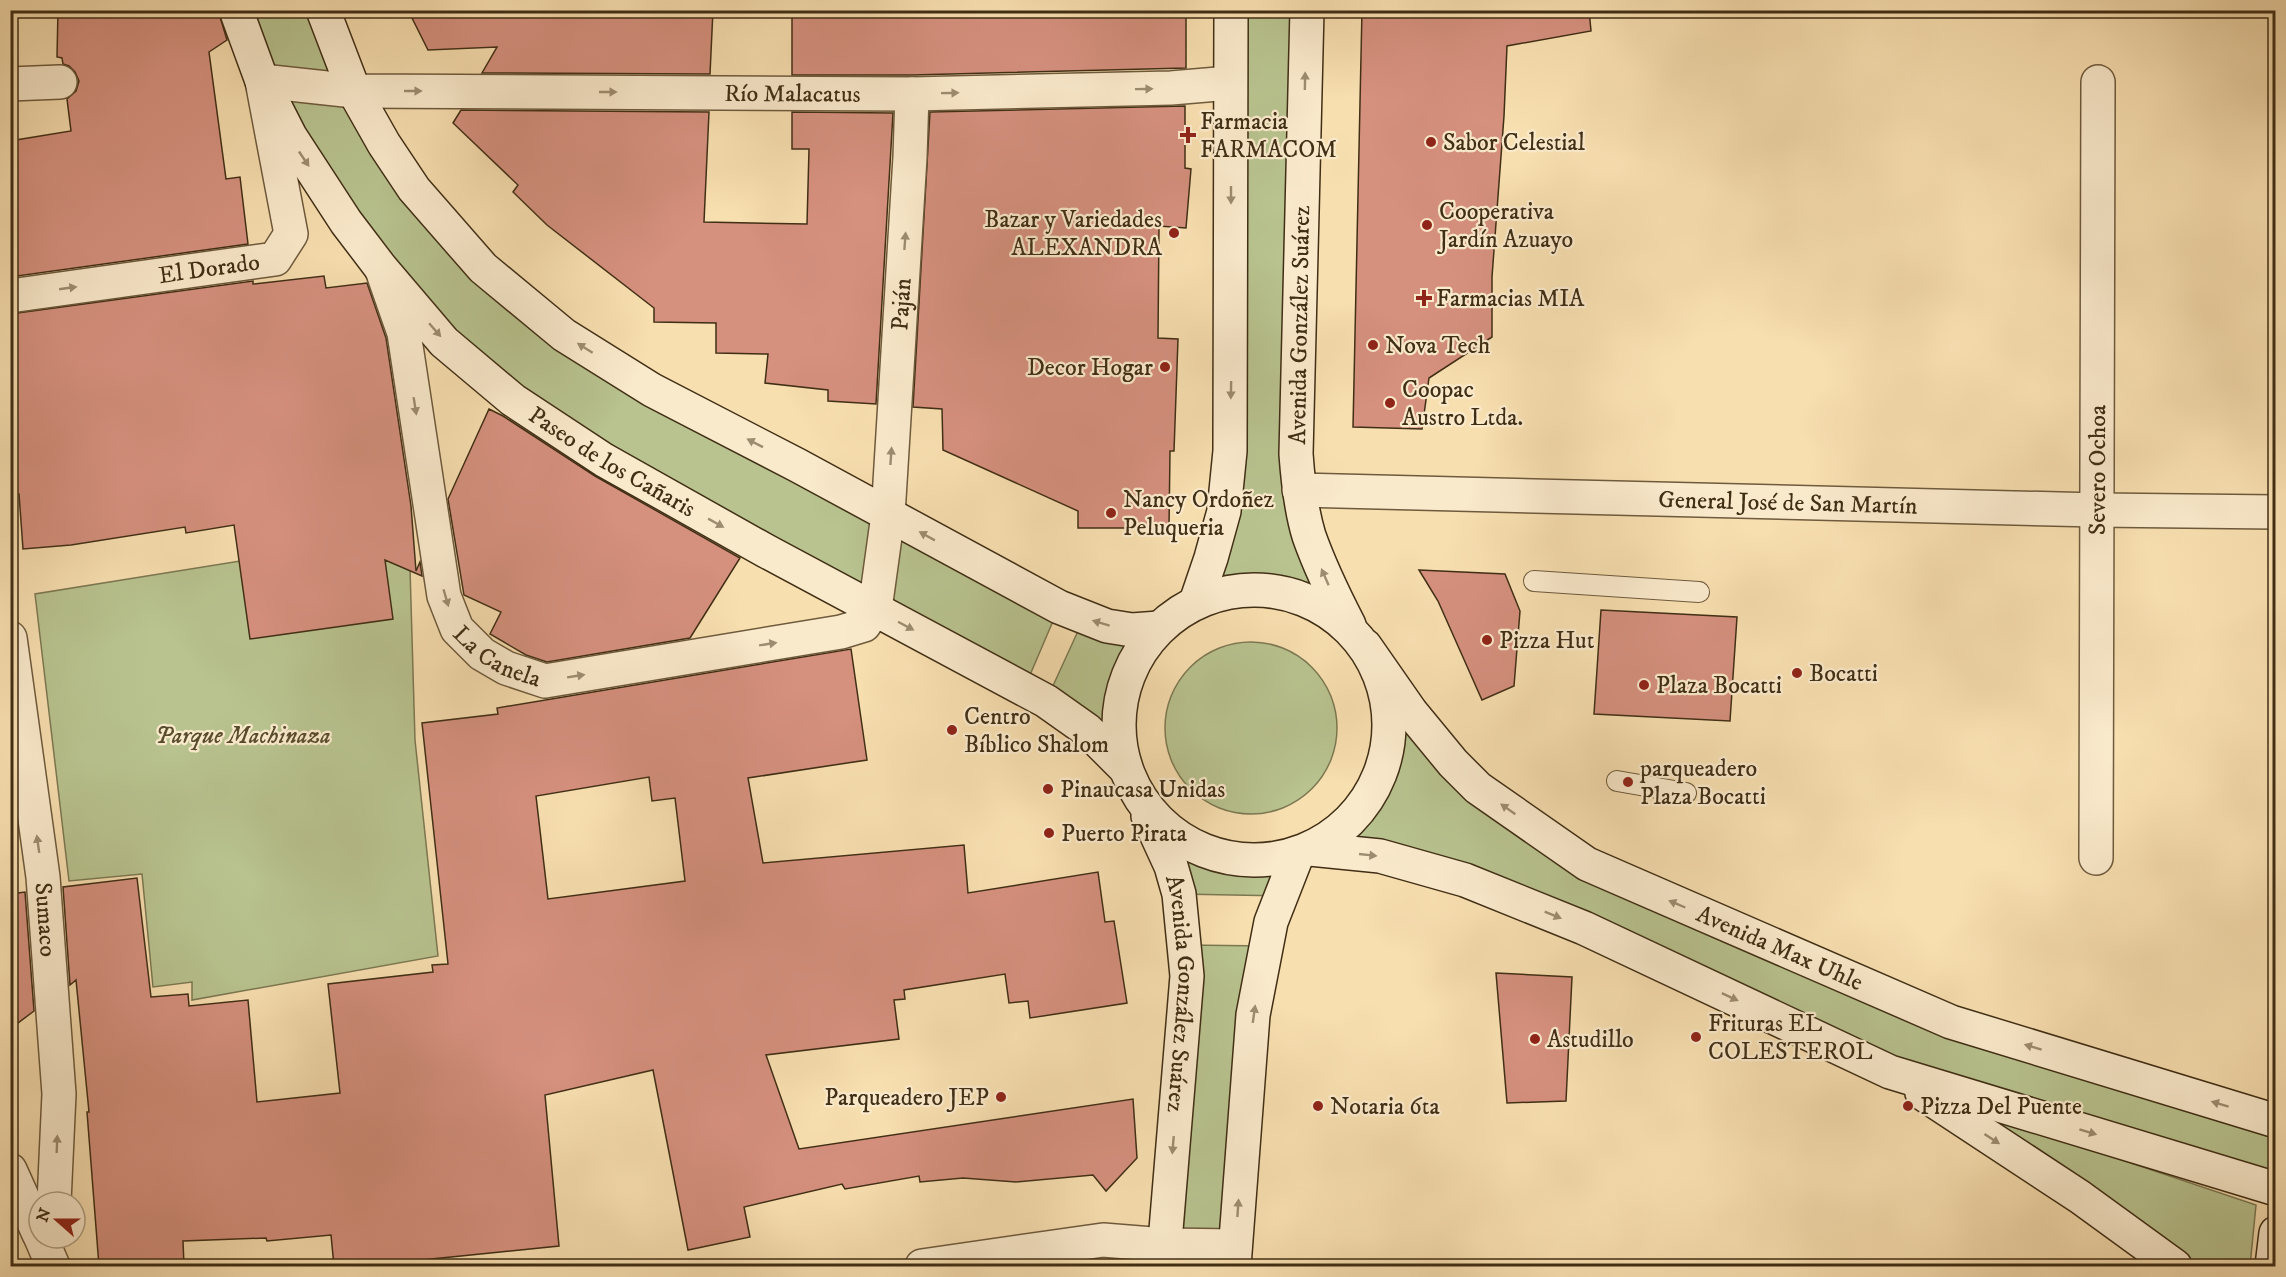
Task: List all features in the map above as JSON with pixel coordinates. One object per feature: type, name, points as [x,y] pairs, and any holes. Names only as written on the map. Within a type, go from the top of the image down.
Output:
[{"type":"main road","name":"Paseo de los Cañaris","points":[[236,10],[262,81],[290,136],[346,222],[381,268],[444,342],[513,400],[604,460],[1046,701],[1088,730],[1126,769]]},
{"type":"main road","points":[[323,10],[354,91],[384,144],[414,189],[483,268],[564,334],[652,390],[1021,587],[1084,618],[1107,626],[1132,630],[1159,628]]},
{"type":"main road","points":[[1196,602],[1224,511],[1230,451],[1231,10]]},
{"type":"main road","name":"Avenida González Suárez","points":[[1307,10],[1296,454],[1299,490],[1309,534],[1324,576],[1358,638]]},
{"type":"main road","points":[[262,81],[354,91]]},
{"type":"main road","name":"El Dorado","points":[[10,296],[275,259],[291,234],[262,81]]},
{"type":"main road","points":[[10,84],[60,82]]},
{"type":"main road","name":"Severo Ochoa","points":[[2096,858],[2098,82]]},
{"type":"main road","name":"Río Malacatus","points":[[354,91],[912,94],[1172,88],[1230,83]]},
{"type":"main road","name":"Paján","points":[[888,514],[912,94]]},
{"type":"main road","name":"La Canela","points":[[381,268],[404,333],[444,596],[457,629],[482,654],[506,668],[545,681],[841,632],[864,625],[875,609]]},
{"type":"main road","name":"General José de San Martín","points":[[1299,490],[2097,510],[2276,512]]},
{"type":"main road","points":[[875,609],[888,514]]},
{"type":"main road","points":[[1238,589],[1272,590],[1307,599],[1339,617],[1358,638],[1380,673],[1388,701],[1390,729],[1385,760],[1370,797],[1339,830],[1304,851],[1269,860],[1237,860],[1217,856],[1186,843],[1162,825],[1142,801],[1126,769],[1119,728],[1124,688],[1140,651],[1159,628],[1176,613],[1196,602],[1238,589]]},
{"type":"main road","name":"Sumaco","points":[[10,638],[44,889],[59,1095],[55,1190]]},
{"type":"main road","name":"Avenida Max Uhle","points":[[1358,638],[1411,712],[1453,763],[1472,782],[1587,864],[1951,1022],[2276,1121]]},
{"type":"main road","name":"Avenida González Suárez","points":[[1142,801],[1171,866],[1179,894],[1187,976],[1164,1256]]},
{"type":"main road","points":[[1304,851],[1380,856],[1407,862],[1476,885],[1584,928],[1890,1072],[2080,1197],[2175,1266]]},
{"type":"main road","points":[[922,1266],[1103,1240],[1164,1256],[1234,1256],[1253,1015],[1271,922],[1304,851]]},
{"type":"main road","points":[[1890,1072],[2276,1189]]},
{"type":"main road","points":[[10,1170],[27,1206]]},
{"type":"main road","points":[[2272,1266],[2276,1233]]},
{"type":"lane","points":[[1534,581],[1699,592]]},
{"type":"lane","points":[[1617,780],[1686,793]]},
{"type":"green space","points":[[236,11],[323,11],[384,144],[564,335],[1059,607],[1024,689],[604,460],[381,268]]},
{"type":"green space","points":[[1231,11],[1307,11],[1296,454],[1339,617],[1306,599],[1265,589],[1237,591],[1196,602],[1211,558]]},
{"type":"green space","name":"Parque Machinaza","points":[[409,534],[415,740],[438,956],[192,1000],[192,982],[153,987],[142,874],[69,881],[35,594]]},
{"type":"green space","points":[[1084,618],[1159,628],[1136,662],[1125,687],[1119,713],[1119,732],[1126,769],[1046,701]]},
{"type":"green space","points":[[1251,642],[1284,649],[1312,667],[1330,695],[1337,728],[1330,761],[1312,789],[1284,807],[1251,814],[1218,807],[1190,789],[1172,761],[1165,728],[1172,695],[1190,667],[1218,649]]},
{"type":"green space","points":[[1388,701],[1411,712],[1587,864],[1951,1022],[2275,1121],[2275,1189],[1890,1072],[1465,880],[1298,853],[1281,896],[1179,894],[1171,866],[1142,801],[1173,833],[1185,842],[1206,852],[1228,858],[1251,860],[1296,853],[1317,844],[1336,831],[1353,816],[1370,795],[1384,760],[1389,726]]},
{"type":"green space","points":[[1186,945],[1267,946],[1234,1266],[1163,1266]]},
{"type":"green space","points":[[1973,1110],[2256,1205],[2250,1266],[2201,1266]]},
{"type":"building","points":[[58,10],[218,10],[227,40],[209,52],[226,179],[240,177],[248,244],[10,277],[10,141],[71,131],[67,99],[76,91],[79,81],[75,72],[63,64],[62,58],[57,57]]},
{"type":"building","points":[[408,10],[713,10],[710,74],[482,73],[497,47],[428,50]]},
{"type":"building","points":[[792,10],[1186,10],[1186,68],[912,75],[792,75]]},
{"type":"building","points":[[1362,10],[1589,10],[1591,31],[1507,46],[1492,277],[1492,337],[1429,378],[1422,429],[1353,427]]},
{"type":"building","points":[[1185,106],[1185,168],[1191,169],[1186,228],[1159,226],[1158,338],[1178,339],[1174,451],[1170,451],[1169,528],[1078,528],[1078,511],[943,450],[942,409],[913,407],[930,112]]},
{"type":"building","points":[[461,110],[709,112],[704,222],[807,224],[809,149],[792,149],[792,112],[893,113],[876,404],[828,401],[828,390],[765,383],[768,354],[716,353],[716,323],[654,322],[654,308],[547,225],[513,192],[518,185],[453,123]]},
{"type":"building","points":[[324,276],[326,288],[367,283],[386,338],[411,506],[416,571],[420,562],[422,576],[385,560],[393,619],[250,639],[234,525],[186,533],[185,527],[71,545],[23,549],[19,494],[10,495],[10,314],[253,281],[253,284]]},
{"type":"building","points":[[489,409],[595,476],[740,558],[690,638],[547,662],[526,655],[490,634],[501,612],[464,595],[448,499]]},
{"type":"building","name":"Pizza Hut","points":[[1419,570],[1505,574],[1520,611],[1514,686],[1482,700],[1438,601]]},
{"type":"building","points":[[1601,610],[1737,617],[1730,721],[1594,714]]},
{"type":"building","points":[[851,649],[867,760],[748,778],[763,863],[964,845],[968,893],[1098,872],[1105,922],[1114,921],[1127,1003],[1030,1018],[1028,1001],[1009,1003],[1005,974],[904,990],[905,999],[894,1000],[899,1039],[766,1055],[799,1149],[1133,1099],[1137,1158],[1106,1191],[1093,1175],[1016,1182],[963,1178],[920,1182],[919,1176],[845,1189],[842,1184],[744,1207],[750,1237],[688,1250],[653,1070],[545,1095],[559,1246],[422,1260],[423,1266],[334,1266],[331,1235],[267,1241],[266,1238],[183,1241],[184,1266],[99,1266],[87,1112],[89,1112],[76,980],[70,985],[63,887],[137,878],[151,997],[188,994],[189,1006],[248,1000],[257,1102],[340,1093],[328,984],[433,972],[432,965],[448,964],[422,723],[498,714],[497,708]],"holes":[[[649,777],[652,801],[675,798],[685,881],[548,899],[536,796]]]},
{"type":"building","points":[[25,892],[34,1011],[10,1029],[10,894]]},
{"type":"building","name":"Astudillo","points":[[1496,973],[1572,977],[1566,1101],[1507,1103]]},
{"type":"place","name":"Farmacia FARMACOM","points":[[1188,135]]},
{"type":"place","name":"Sabor Celestial","points":[[1431,142]]},
{"type":"place","name":"Cooperativa Jardín Azuayo","points":[[1427,225]]},
{"type":"place","name":"Bazar y Variedades ALEXANDRA","points":[[1174,233]]},
{"type":"place","name":"Farmacias MIA","points":[[1424,298]]},
{"type":"place","name":"Nova Tech","points":[[1373,345]]},
{"type":"place","name":"Decor Hogar","points":[[1165,367]]},
{"type":"place","name":"Coopac Austro Ltda.","points":[[1390,403]]},
{"type":"place","name":"Nancy Ordoñez Peluqueria","points":[[1111,513]]},
{"type":"place","name":"Pizza Hut","points":[[1487,640]]},
{"type":"place","name":"Bocatti","points":[[1797,673]]},
{"type":"place","name":"Plaza Bocatti","points":[[1644,685]]},
{"type":"place","name":"Centro Bíblico Shalom","points":[[952,730]]},
{"type":"place","name":"parqueadero Plaza Bocatti","points":[[1628,782]]},
{"type":"place","name":"Pinaucasa Unidas","points":[[1048,789]]},
{"type":"place","name":"Puerto Pirata","points":[[1049,833]]},
{"type":"place","name":"Frituras EL COLESTEROL","points":[[1696,1037]]},
{"type":"place","name":"Astudillo","points":[[1535,1039]]},
{"type":"place","name":"Parqueadero JEP","points":[[1001,1097]]},
{"type":"place","name":"Notaria 6ta","points":[[1318,1106]]},
{"type":"place","name":"Pizza Del Puente","points":[[1908,1106]]}]
